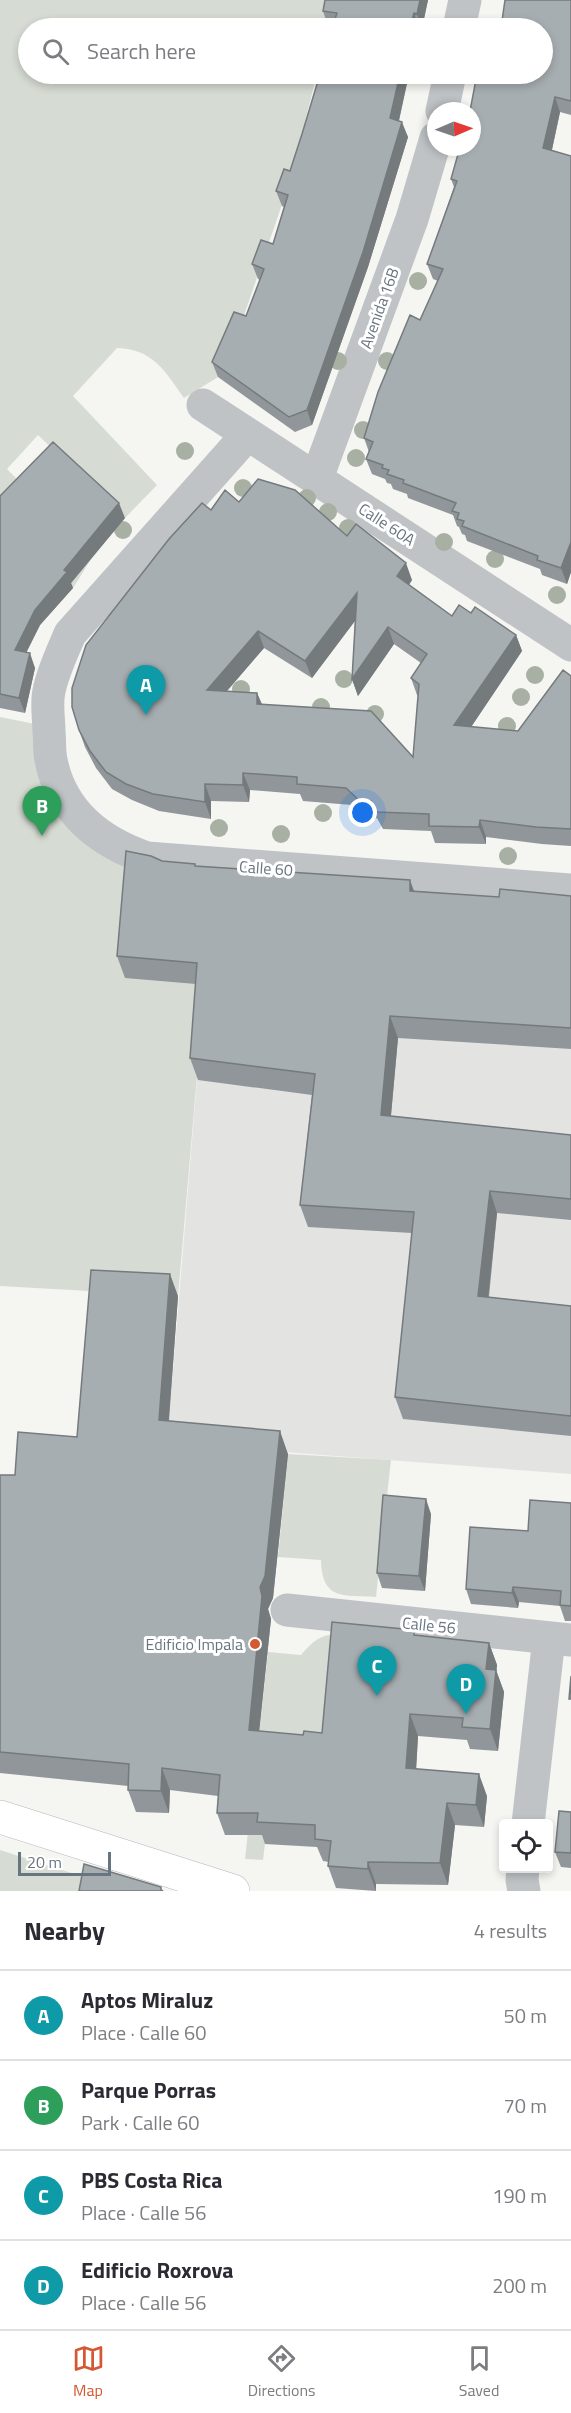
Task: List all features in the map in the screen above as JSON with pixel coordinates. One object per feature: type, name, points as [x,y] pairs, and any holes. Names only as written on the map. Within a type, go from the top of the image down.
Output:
[{"type":"main road","points":[[0,1817],[233,1891]]},
{"type":"street","points":[[461,18],[465,0]]},
{"type":"street","points":[[444,102],[448,84]]},
{"type":"street","name":"Avenida 16B","points":[[317,478],[412,219],[431,156]]},
{"type":"street","name":"Calle 60A","points":[[203,405],[571,645]]},
{"type":"street","name":"Calle 60","points":[[247,435],[70,634],[48,693],[51,760],[59,786],[73,810],[95,833],[121,849],[147,858],[571,890]]},
{"type":"street","name":"Calle 56","points":[[287,1610],[560,1639]]},
{"type":"street","points":[[529,1819],[560,1639]]},
{"type":"street","points":[[523,1873],[524,1891]]},
{"type":"shaded area","points":[[0,0],[334,0],[330,18],[18,18],[18,84],[314,84],[289,184],[240,327],[218,377],[184,398],[164,371],[149,357],[140,352],[117,348],[73,396],[157,485],[125,518],[38,435],[7,469],[93,556],[73,588],[0,517]]},
{"type":"shaded area","points":[[0,717],[35,724],[44,778],[134,867],[205,984],[178,1296],[0,1286]]},
{"type":"shaded area","points":[[205,984],[571,1017],[571,1474],[167,1443]]},
{"type":"shaded area","points":[[288,1454],[391,1460],[376,1597],[345,1595],[330,1589],[322,1573],[321,1560],[278,1557]]},
{"type":"shaded area","points":[[340,1634],[330,1755],[276,1749],[263,1860],[245,1859],[268,1652],[301,1655],[318,1639]]},
{"type":"shaded area","points":[[0,1850],[90,1879],[88,1891],[0,1891]]},
{"type":"building","points":[[325,0],[420,0],[417,14],[414,13],[413,18],[335,18],[337,13],[323,11]]},
{"type":"building","points":[[505,0],[571,0],[571,101],[555,97],[543,148],[571,156],[571,542],[561,568],[537,560],[538,556],[462,526],[464,521],[457,519],[459,513],[452,511],[456,503],[403,483],[404,480],[387,474],[389,470],[382,468],[383,465],[366,459],[373,442],[364,438],[378,392],[410,315],[420,320],[443,269],[427,264],[457,181],[451,179],[457,156],[481,156],[481,102],[472,102],[475,84],[553,84],[553,18],[502,18]]},
{"type":"building","points":[[317,84],[398,84],[390,118],[402,122],[363,252],[307,410],[289,417],[212,362],[234,312],[246,316],[264,269],[252,264],[261,240],[273,244],[288,195],[276,191],[284,169],[290,171]]},
{"type":"building","points":[[53,442],[119,503],[64,570],[67,572],[35,610],[15,650],[30,653],[19,698],[0,694],[0,496]]},
{"type":"building","points":[[258,479],[295,490],[347,536],[356,524],[406,563],[397,576],[452,616],[459,605],[471,613],[475,607],[516,635],[454,725],[518,731],[563,670],[571,676],[571,829],[480,820],[479,827],[429,826],[429,814],[377,812],[371,801],[364,805],[346,788],[297,784],[297,777],[243,773],[243,785],[205,784],[205,802],[153,794],[126,784],[106,772],[90,751],[79,730],[72,707],[72,688],[86,645],[169,539],[202,503],[211,510],[225,490],[239,502]],"holes":[[[357,593],[352,679],[388,627],[427,654],[411,678],[419,684],[413,757],[371,711],[257,704],[257,693],[207,690],[258,631],[305,661]]]},
{"type":"building","points":[[126,851],[151,856],[162,861],[195,864],[195,866],[410,880],[410,891],[499,897],[500,889],[571,896],[571,1028],[390,1016],[381,1115],[571,1135],[571,1199],[490,1191],[478,1296],[571,1306],[571,1416],[395,1397],[414,1212],[300,1205],[315,1074],[190,1058],[197,963],[117,956]]},
{"type":"building","points":[[91,1270],[170,1274],[159,1420],[280,1431],[265,1576],[260,1587],[262,1596],[249,1730],[303,1735],[304,1731],[322,1733],[332,1622],[414,1630],[414,1635],[489,1643],[486,1669],[496,1670],[490,1729],[462,1727],[463,1718],[410,1714],[406,1768],[479,1774],[476,1805],[447,1803],[440,1863],[368,1862],[368,1869],[328,1866],[331,1841],[315,1839],[315,1825],[257,1822],[258,1813],[217,1813],[220,1775],[162,1768],[161,1791],[128,1790],[129,1764],[0,1752],[0,1475],[15,1475],[18,1432],[77,1437]]},
{"type":"building","points":[[383,1495],[426,1499],[419,1576],[377,1573]]},
{"type":"building","points":[[530,1500],[571,1503],[571,1606],[560,1605],[561,1591],[513,1587],[512,1593],[466,1589],[470,1527],[528,1531]]},
{"type":"building","points":[[571,1676],[571,1699],[569,1699]]},
{"type":"building","points":[[559,1811],[571,1812],[571,1853],[555,1852]]},
{"type":"building","points":[[84,1864],[161,1887],[163,1891],[79,1891]]},
{"type":"place","name":"Aptos Miraluz","points":[[146,715]]},
{"type":"place","name":"Parque Porras","points":[[42,836]]},
{"type":"place","name":"Edificio Impala","points":[[255,1644]]},
{"type":"place","name":"PBS Costa Rica","points":[[377,1696]]},
{"type":"place","name":"Edificio Roxrova","points":[[466,1714]]}]
